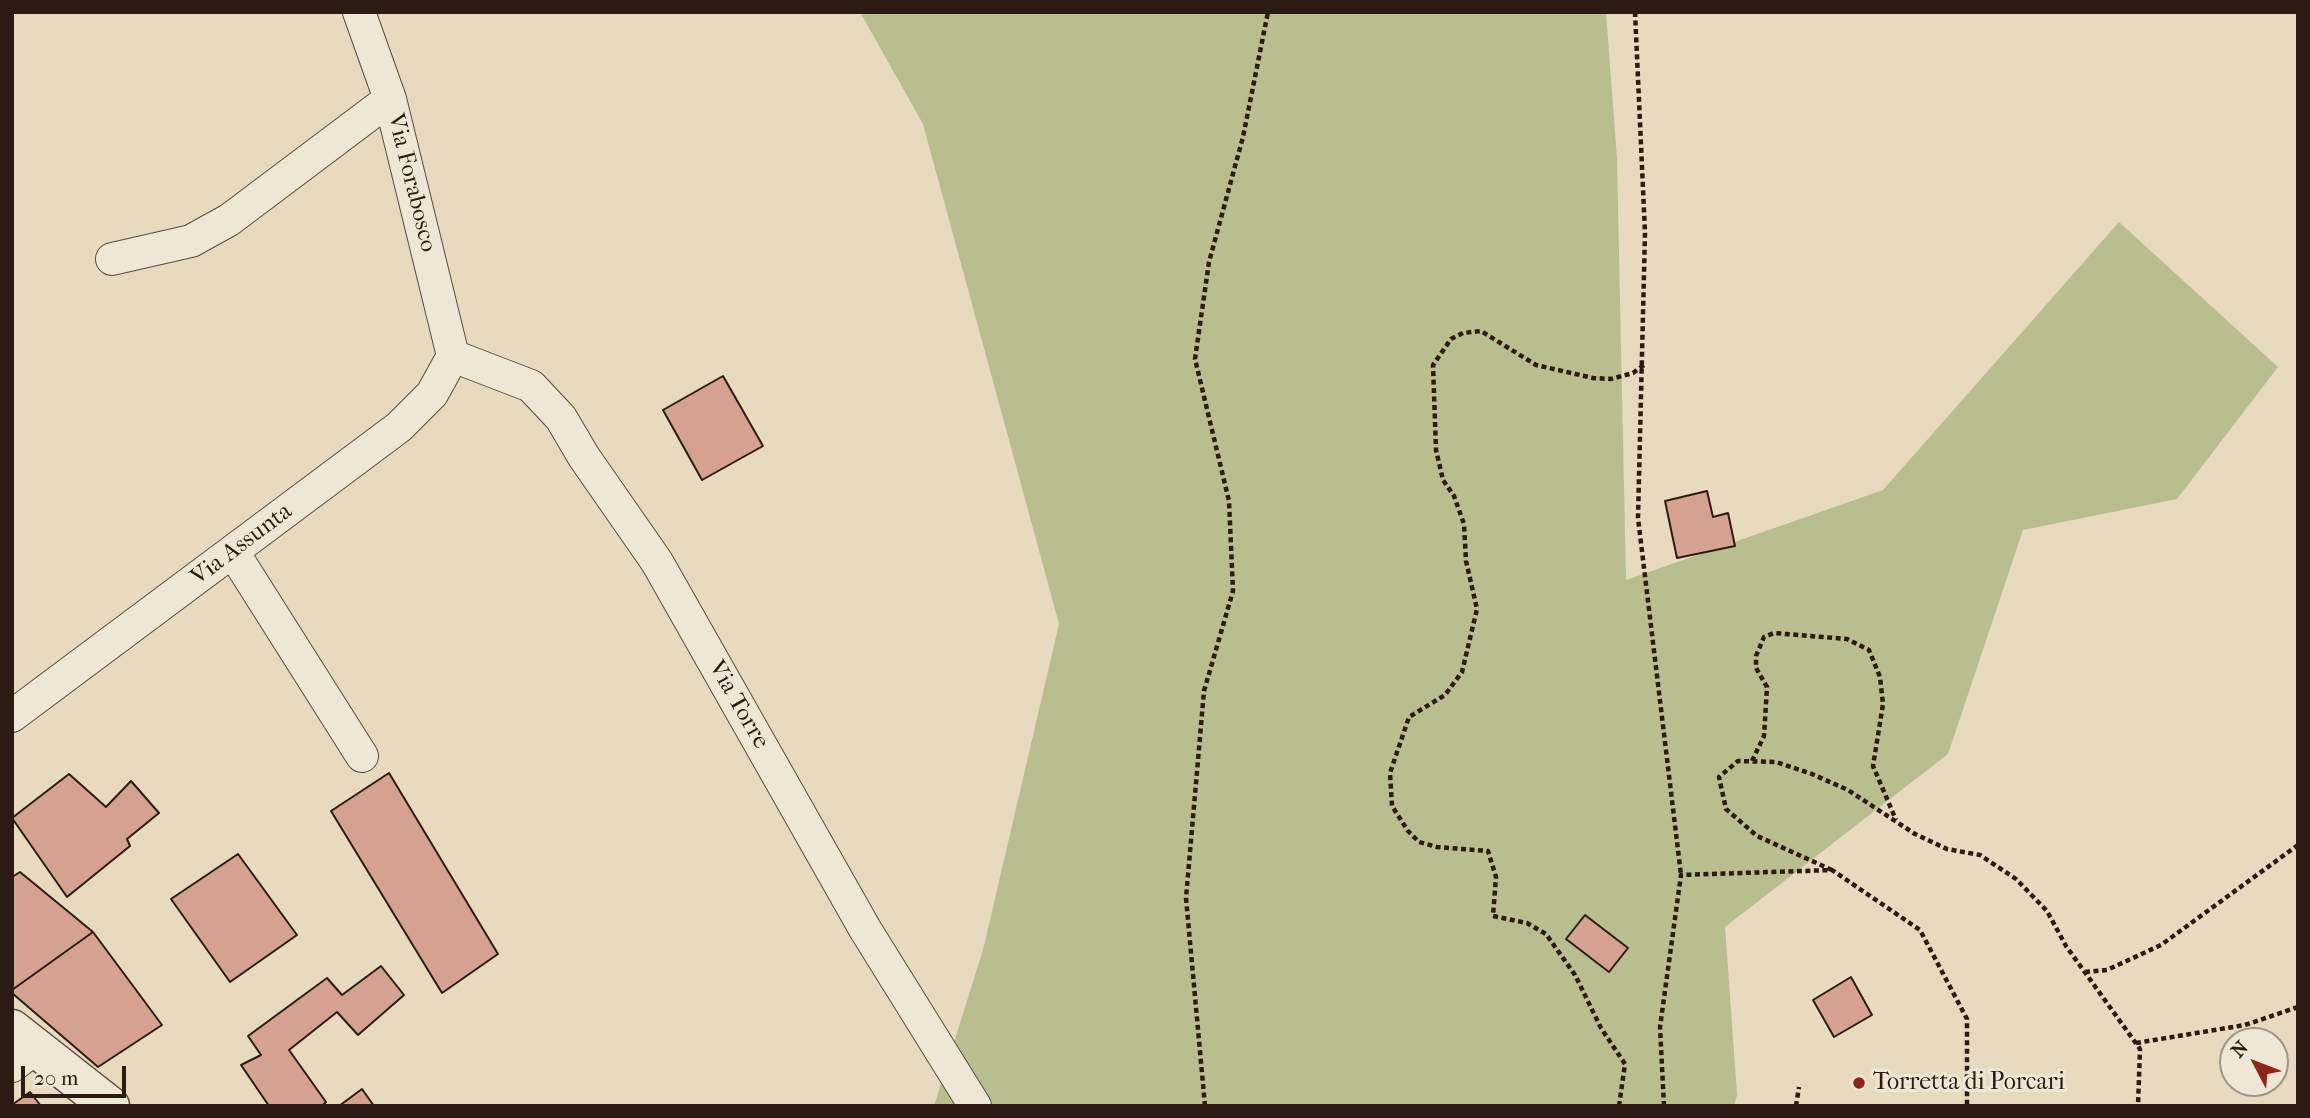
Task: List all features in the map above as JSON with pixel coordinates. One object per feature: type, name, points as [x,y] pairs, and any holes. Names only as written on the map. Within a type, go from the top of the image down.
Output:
[{"type":"street","name":"Via Forabosco","points":[[359,12],[390,99],[453,356]]},
{"type":"street","points":[[112,259],[191,241],[229,220],[390,99]]},
{"type":"street","name":"Via Assunta","points":[[12,716],[399,427],[432,394],[453,356]]},
{"type":"street","name":"Via Torre","points":[[453,356],[531,386],[561,418],[657,562],[865,929],[975,1106]]},
{"type":"street","points":[[233,552],[362,756]]},
{"type":"street","points":[[21,1047],[110,1106]]},
{"type":"path","points":[[1205,1106],[1186,898],[1204,691],[1233,591],[1228,501],[1195,359],[1209,262],[1243,137],[1268,12]]},
{"type":"path","points":[[1635,12],[1645,233],[1644,365],[1638,518],[1681,875],[1660,1027],[1664,1106]]},
{"type":"path","points":[[1619,1106],[1625,1064],[1601,1028],[1575,975],[1546,934],[1527,923],[1493,916],[1496,877],[1488,851],[1419,842],[1408,831],[1392,806],[1391,773],[1409,717],[1444,695],[1462,672],[1477,609],[1466,561],[1464,524],[1454,496],[1443,480],[1436,450],[1433,365],[1443,348],[1463,333],[1481,331],[1536,365],[1593,378],[1611,379],[1633,373],[1644,365]]},
{"type":"path","points":[[1752,761],[1764,736],[1767,687],[1756,668],[1756,656],[1764,637],[1774,633],[1847,639],[1869,650],[1880,677],[1883,704],[1873,766],[1896,821]]},
{"type":"path","points":[[1967,1106],[1967,1018],[1920,930],[1832,870],[1758,836],[1726,809],[1719,777],[1738,761],[1776,762],[1812,774],[1848,790],[1947,849],[1980,855],[2016,878],[2047,911],[2066,946],[2140,1049],[2138,1106]]},
{"type":"path","points":[[2085,972],[2107,970],[2161,945],[2298,845]]},
{"type":"path","points":[[1681,875],[1832,870]]},
{"type":"path","points":[[2136,1043],[2245,1025],[2298,1007]]},
{"type":"path","points":[[1796,1106],[1799,1087]]},
{"type":"green space","points":[[860,12],[1606,12],[1617,159],[1626,580],[1883,490],[2119,222],[2278,367],[2177,499],[2023,530],[1948,754],[1725,927],[1737,1095],[1734,1106],[934,1106],[983,950],[1059,624],[923,124]]},
{"type":"building","points":[[723,376],[763,446],[702,480],[663,410]]},
{"type":"building","points":[[1707,491],[1713,517],[1728,513],[1735,546],[1677,558],[1665,501]]},
{"type":"building","points":[[389,773],[498,954],[442,993],[331,811]]},
{"type":"building","points":[[69,774],[106,807],[131,781],[159,813],[127,839],[130,846],[67,897],[12,818]]},
{"type":"building","points":[[238,854],[297,935],[230,982],[171,899]]},
{"type":"building","points":[[20,872],[93,932],[12,990],[12,877]]},
{"type":"building","points":[[1585,915],[1628,948],[1609,972],[1566,939]]},
{"type":"building","points":[[93,932],[162,1025],[98,1067],[12,993],[12,990]]},
{"type":"building","points":[[381,966],[404,995],[358,1035],[337,1012],[289,1050],[326,1102],[322,1106],[269,1106],[241,1065],[261,1055],[248,1036],[327,978],[342,995]]},
{"type":"building","points":[[1851,977],[1872,1015],[1834,1037],[1813,1000]]},
{"type":"building","points":[[362,1089],[374,1106],[339,1106]]},
{"type":"building","points":[[30,1092],[41,1106],[12,1106],[12,1105]]},
{"type":"place","name":"Torretta di Porcari","points":[[1859,1083]]}]
